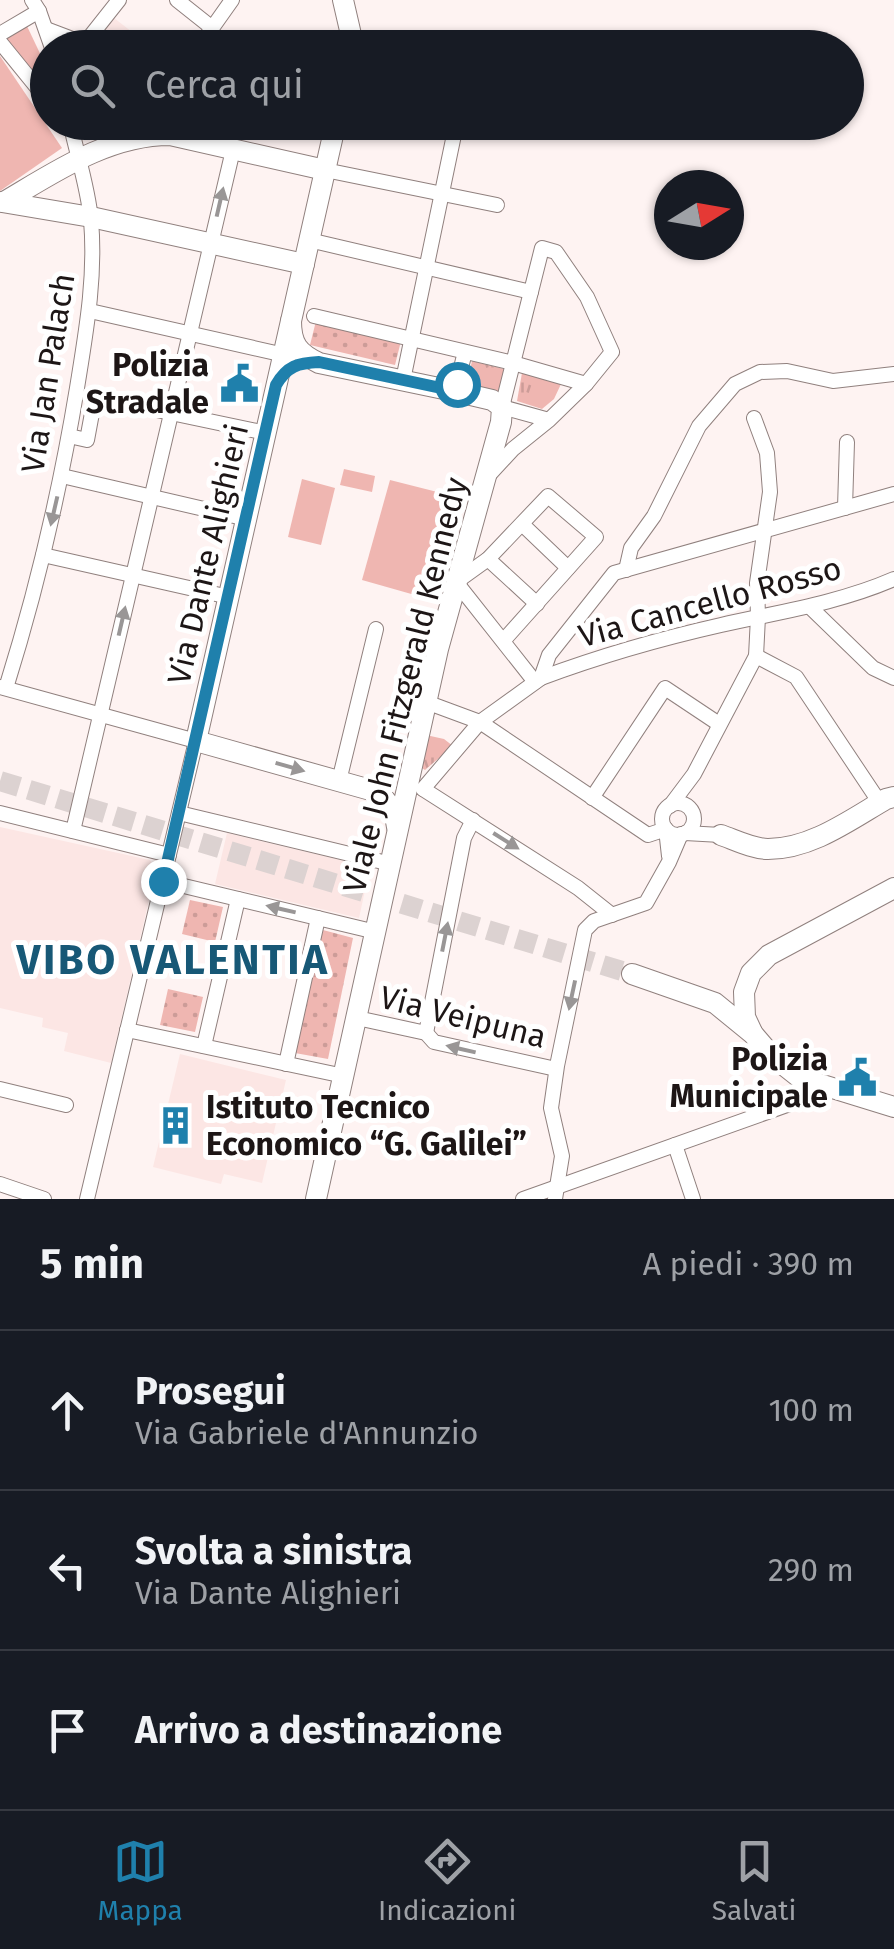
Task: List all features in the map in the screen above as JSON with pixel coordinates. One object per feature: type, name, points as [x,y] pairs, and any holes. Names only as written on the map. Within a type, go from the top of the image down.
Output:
[{"type":"main road","points":[[343,0],[350,30]]},
{"type":"main road","points":[[2,207],[78,159],[130,140]]},
{"type":"main road","points":[[191,140],[326,170]]},
{"type":"main road","name":"Via Dante Alighieri","points":[[196,741],[332,140]]},
{"type":"main road","points":[[2,207],[91,217],[304,264]]},
{"type":"main road","points":[[291,322],[296,348],[319,362],[457,391],[492,400],[502,407]]},
{"type":"main road","name":"Viale John Fitzgerald Kennedy","points":[[316,1199],[397,834],[415,792],[412,768],[426,702],[502,422],[502,407]]},
{"type":"main road","points":[[196,741],[378,791],[391,809],[397,834]]},
{"type":"main road","points":[[721,835],[765,850],[802,844],[887,800]]},
{"type":"main road","points":[[752,1034],[745,1018],[744,992],[752,972],[769,955],[894,888]]},
{"type":"main road","points":[[632,974],[715,1003],[800,1078],[894,1107]]},
{"type":"main road","points":[[715,1003],[744,992]]},
{"type":"street","points":[[92,30],[119,0]]},
{"type":"street","points":[[177,0],[211,27]]},
{"type":"street","points":[[209,30],[232,0]]},
{"type":"street","points":[[30,77],[0,38],[35,6],[46,29]]},
{"type":"street","name":"Via Jan Palach","points":[[2,686],[44,555],[90,312],[91,217],[72,140]]},
{"type":"street","points":[[403,380],[453,140]]},
{"type":"street","points":[[73,831],[233,150]]},
{"type":"street","points":[[326,170],[498,205]]},
{"type":"street","points":[[310,240],[531,292]]},
{"type":"street","points":[[487,476],[513,449],[549,420],[586,384],[612,352],[587,298],[556,252],[542,248],[502,407],[549,420]]},
{"type":"street","points":[[90,312],[319,362]]},
{"type":"street","points":[[314,316],[586,384]]},
{"type":"street","points":[[457,391],[465,352]]},
{"type":"street","points":[[276,385],[290,367],[319,362]]},
{"type":"street","points":[[626,570],[631,548],[654,516],[699,426],[735,384],[760,372],[788,370],[833,381],[894,374]]},
{"type":"street","points":[[69,436],[88,440],[95,396],[266,433]]},
{"type":"street","points":[[677,832],[663,816],[694,774],[756,656],[757,584],[770,492],[767,453],[754,418]]},
{"type":"street","points":[[845,508],[847,442]]},
{"type":"street","points":[[62,476],[246,519]]},
{"type":"street","points":[[415,792],[480,722],[538,680],[548,655],[614,573],[894,494]]},
{"type":"street","points":[[504,640],[596,537],[548,496],[488,560],[456,582],[504,640],[538,680]]},
{"type":"street","points":[[522,524],[568,568]]},
{"type":"street","points":[[44,555],[229,597]]},
{"type":"street","points":[[488,560],[537,604]]},
{"type":"street","name":"Via Cancello Rosso","points":[[538,680],[616,651],[810,606],[891,582]]},
{"type":"street","points":[[810,606],[873,668],[894,678]]},
{"type":"street","points":[[339,781],[376,629]]},
{"type":"street","points":[[756,656],[796,678],[887,800]]},
{"type":"street","points":[[2,686],[196,741]]},
{"type":"street","points":[[592,798],[665,688],[719,724]]},
{"type":"street","points":[[426,702],[480,722],[648,836],[677,832],[721,835]]},
{"type":"street","name":"Via Dante Alighieri","points":[[87,1199],[135,1031],[163,881],[196,741]]},
{"type":"street","points":[[378,791],[401,784],[412,768]]},
{"type":"street","points":[[557,1193],[562,1156],[552,1108],[556,1069],[586,930],[594,922],[646,903],[669,862],[677,832],[693,824],[690,810],[694,774]]},
{"type":"street","points":[[378,791],[415,792],[473,820],[578,888],[612,915]]},
{"type":"street","points":[[670,806],[678,803],[721,835]]},
{"type":"street","points":[[0,813],[169,855]]},
{"type":"street","points":[[179,814],[390,864]]},
{"type":"street","points":[[426,1033],[464,838],[473,820]]},
{"type":"street","points":[[163,881],[376,932]]},
{"type":"street","points":[[204,1046],[238,899]]},
{"type":"street","points":[[286,1064],[318,918]]},
{"type":"street","name":"Via Veipuna","points":[[357,1018],[426,1033],[434,1042],[556,1069]]},
{"type":"street","points":[[135,1031],[344,1076]]},
{"type":"street","points":[[0,1089],[66,1105]]},
{"type":"street","points":[[524,1199],[557,1193],[675,1145],[832,1089]]},
{"type":"street","points":[[675,1145],[693,1199]]},
{"type":"street","points":[[0,1184],[44,1199]]},
{"type":"shaded area","points":[[114,18],[129,30],[104,30]]},
{"type":"shaded area","points":[[0,827],[150,860],[156,870],[111,1063],[64,1051],[68,1033],[42,1027],[43,1018],[0,1008]]},
{"type":"shaded area","points":[[227,833],[370,867],[359,918],[215,884]]},
{"type":"shaded area","points":[[180,1054],[286,1080],[262,1183],[224,1174],[221,1184],[153,1167]]},
{"type":"green space","points":[[26,24],[30,32],[30,71],[4,37]]},
{"type":"green space","points":[[0,56],[30,101],[30,140],[57,140],[62,148],[0,191]]},
{"type":"green space","points":[[316,321],[401,341],[395,365],[310,345]]},
{"type":"green space","points":[[472,361],[504,369],[498,395],[466,387]]},
{"type":"green space","points":[[522,373],[561,384],[554,399],[542,409],[517,401]]},
{"type":"green space","points":[[344,469],[375,476],[372,492],[340,485]]},
{"type":"green space","points":[[302,479],[335,488],[321,545],[288,537]]},
{"type":"green space","points":[[390,480],[457,497],[429,599],[362,580]]},
{"type":"green space","points":[[426,735],[444,739],[453,746],[425,770],[422,768]]},
{"type":"green space","points":[[190,900],[223,907],[215,942],[182,934]]},
{"type":"green space","points":[[323,930],[353,938],[328,1059],[295,1053]]},
{"type":"green space","points":[[168,989],[203,997],[195,1032],[160,1025]]},
{"type":"tunnel","points":[[0,781],[632,974]]},
{"type":"place","name":"Polizia Stradale","points":[[239,383]]},
{"type":"place","name":"Polizia Municipale","points":[[858,1077]]},
{"type":"place","name":"Istituto Tecnico Economico “G. Galilei”","points":[[176,1125]]},
{"type":"district","name":"VIBO VALENTIA","points":[[173,960]]},
{"type":"route","points":[[163,881],[276,385],[290,367],[319,362],[455,391],[457,384]]}]
